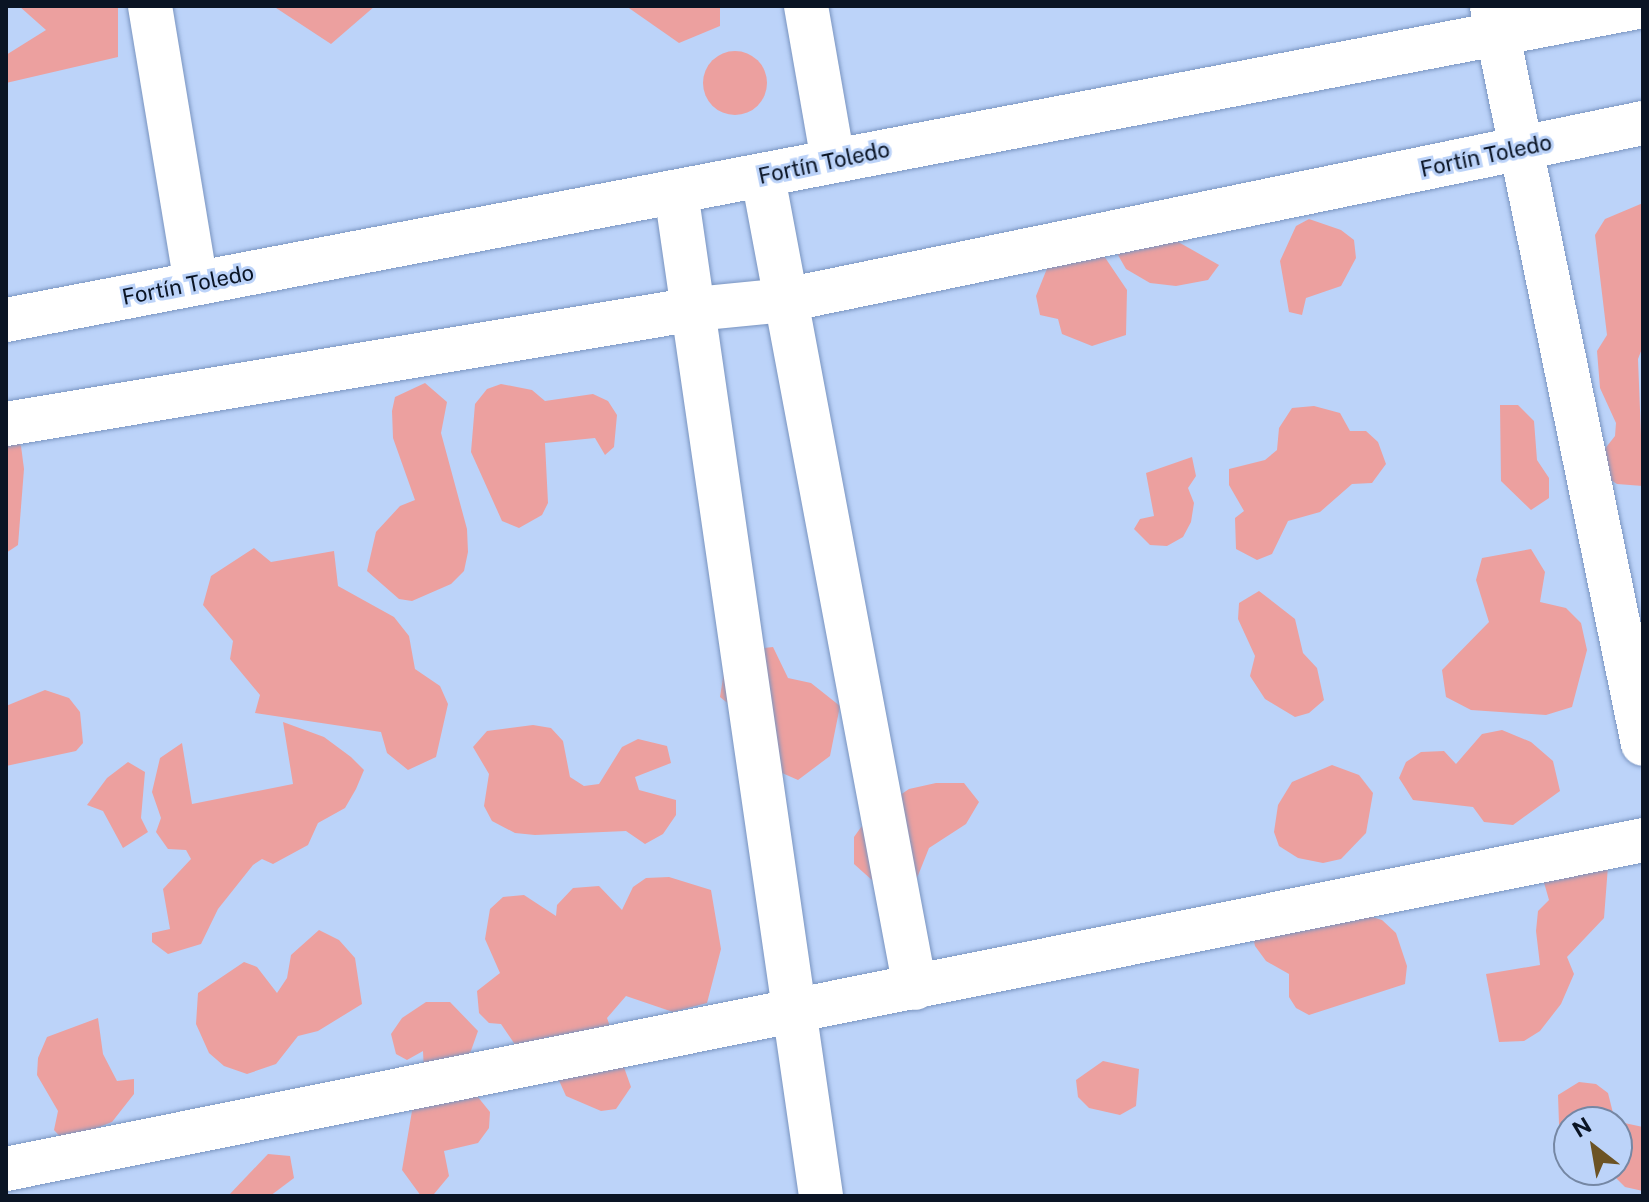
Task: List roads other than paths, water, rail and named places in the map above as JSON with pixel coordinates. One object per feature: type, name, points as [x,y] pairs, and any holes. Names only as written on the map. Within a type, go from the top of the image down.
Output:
[{"type":"street","points":[[150,6],[196,283]]},
{"type":"street","points":[[806,6],[833,160]]},
{"type":"street","name":"Fortín Toledo","points":[[6,320],[763,177],[1495,18],[1643,6]]},
{"type":"street","points":[[1495,18],[1643,744]]},
{"type":"street","name":"Fortín Toledo","points":[[6,424],[695,309],[786,300],[1643,123]]},
{"type":"street","points":[[763,177],[915,988]]},
{"type":"street","points":[[676,192],[821,1196]]},
{"type":"street","points":[[6,1169],[794,1014],[1643,840]]}]
